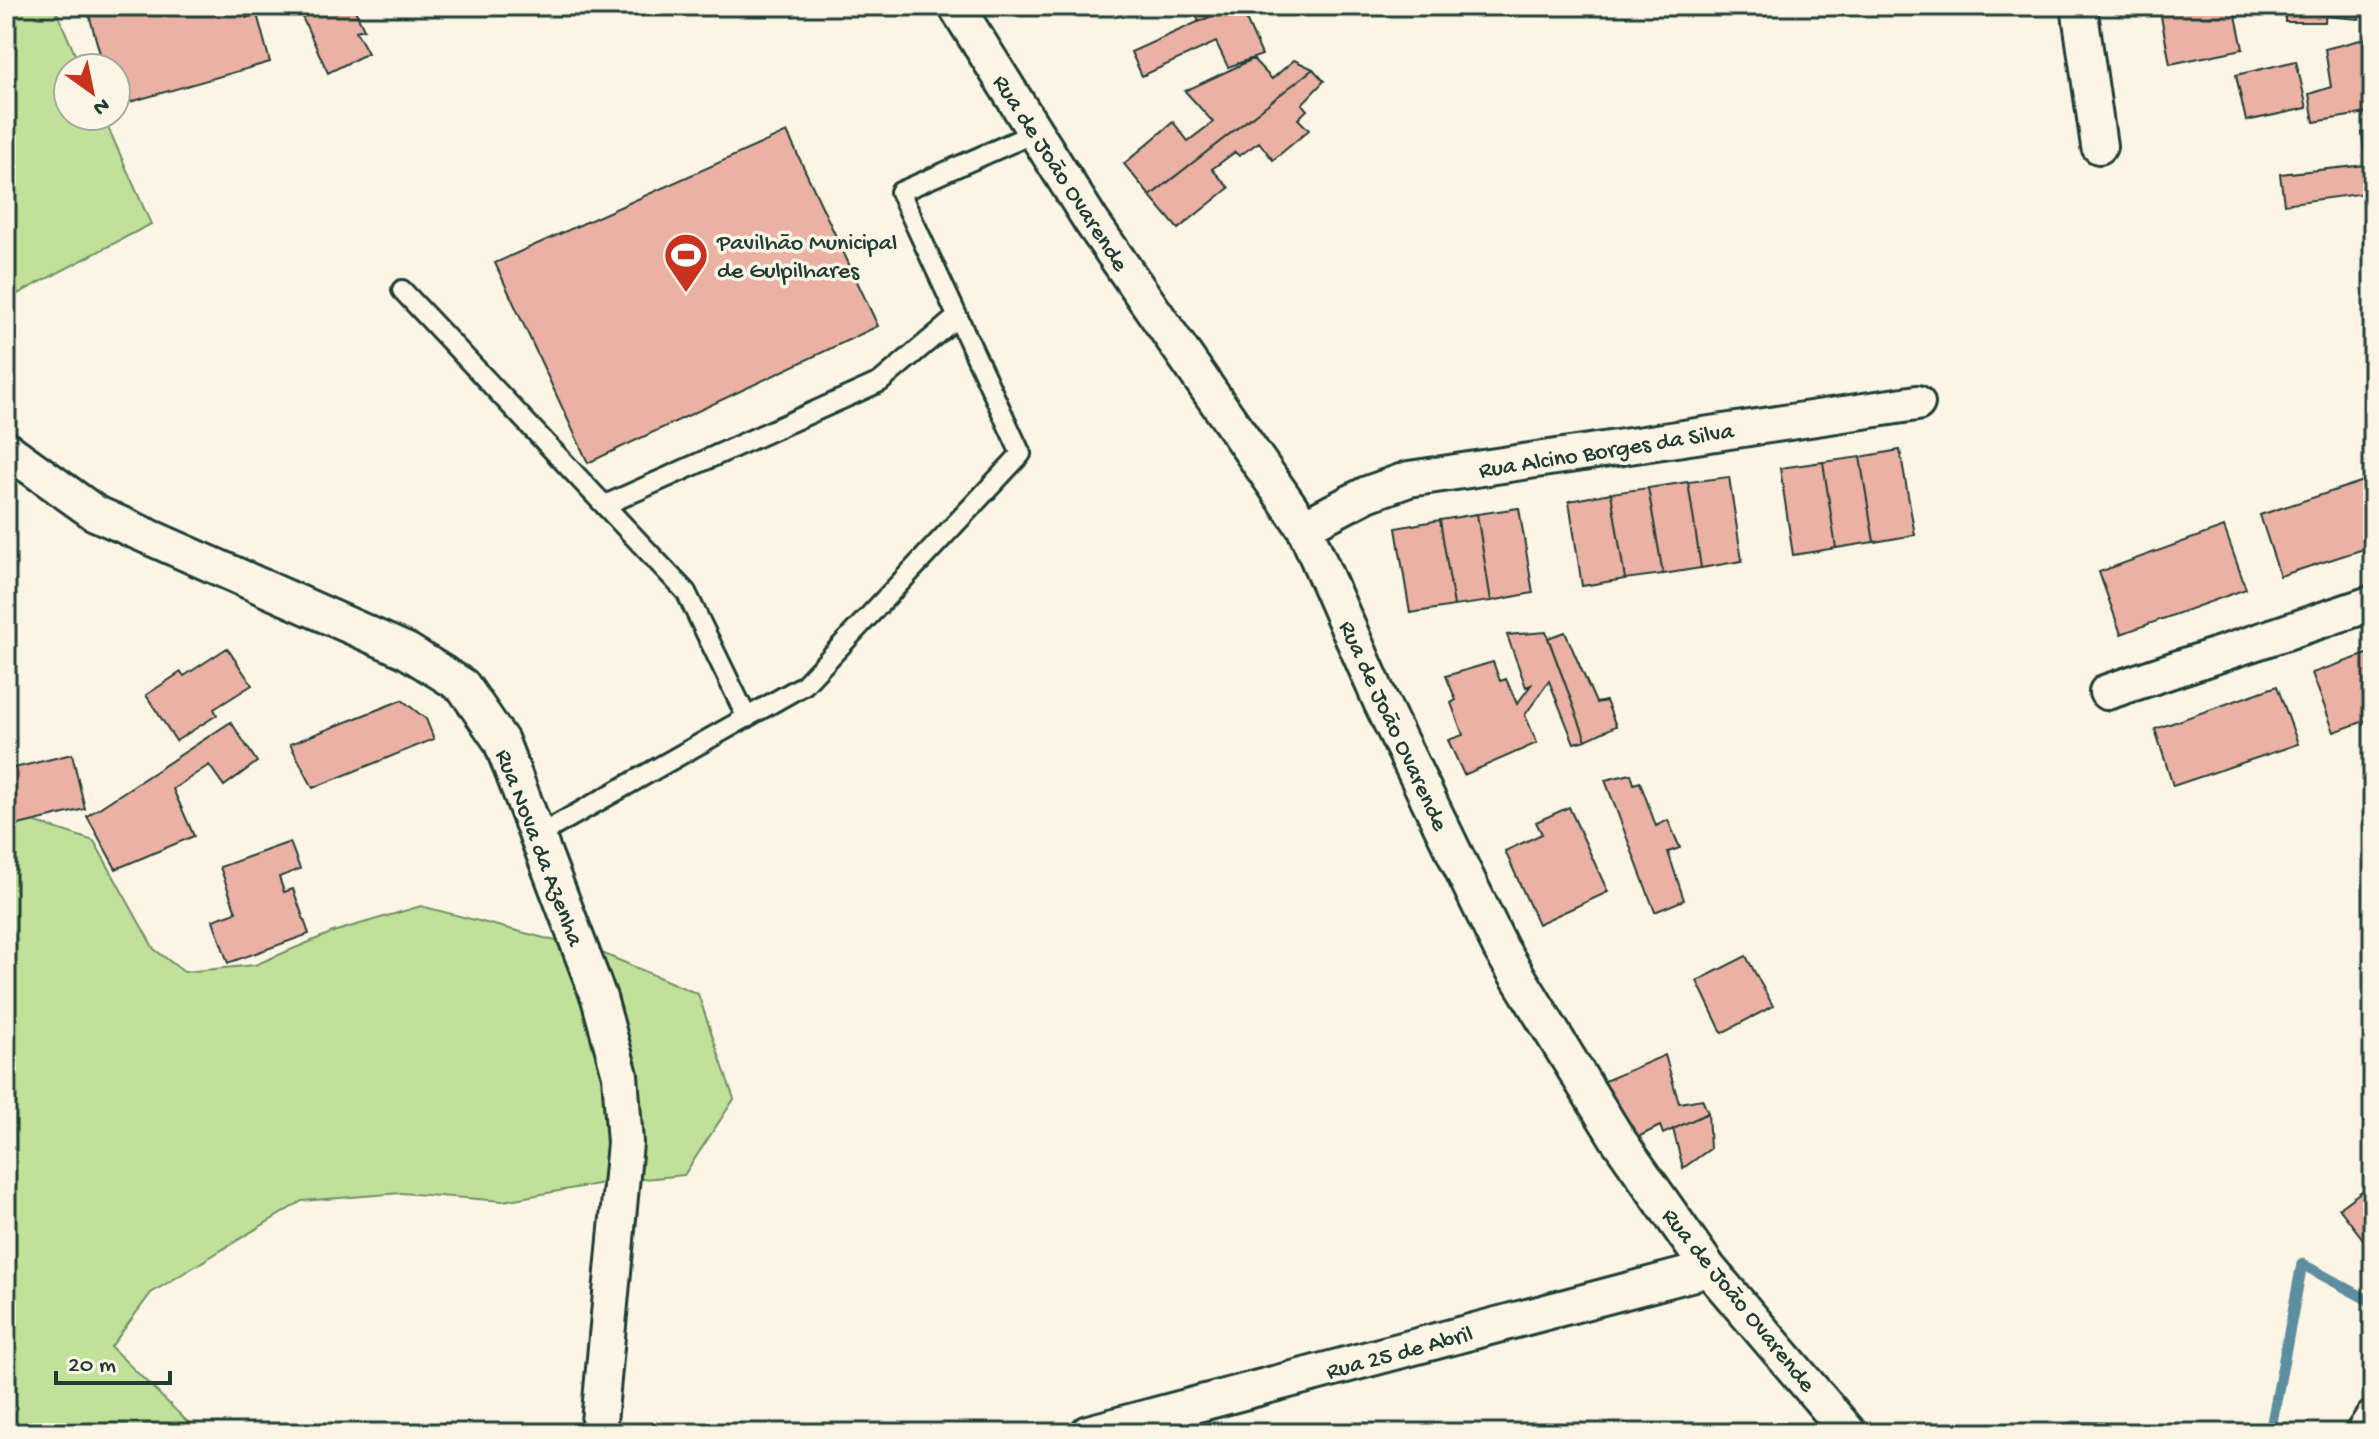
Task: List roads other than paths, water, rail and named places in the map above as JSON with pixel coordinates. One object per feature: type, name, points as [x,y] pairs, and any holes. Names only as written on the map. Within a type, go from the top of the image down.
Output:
[{"type":"street","name":"Rua de João Ovarende","points":[[956,6],[1091,221],[1304,527],[1381,702],[1501,949],[1617,1138],[1709,1269],[1849,1433]]},
{"type":"street","points":[[2079,6],[2099,146]]},
{"type":"street","name":"Rua Alcino Borges da Silva","points":[[1304,527],[1367,494],[1409,479],[1917,403]]},
{"type":"street","name":"Rua Nova da Azenha","points":[[6,449],[95,513],[407,651],[463,686],[501,741],[599,998],[620,1075],[625,1143],[598,1433]]},
{"type":"street","points":[[2107,692],[2373,603]]},
{"type":"street","name":"Rua 25 de Abril","points":[[1088,1433],[1709,1269]]},
{"type":"street","points":[[2363,1433],[2373,1418]]},
{"type":"lane","points":[[537,836],[804,685],[1021,454],[900,192],[1036,132]]},
{"type":"lane","points":[[402,290],[686,592],[747,718]]},
{"type":"lane","points":[[605,505],[880,382],[957,317]]},
{"type":"waterway","points":[[2270,1433],[2302,1264],[2370,1301],[2373,1308]]},
{"type":"waterway","points":[[2052,1433],[2074,1426],[2223,1433]]},
{"type":"place","name":"Pavilhão Municipal de Gulpilhares","points":[[686,294]]}]
